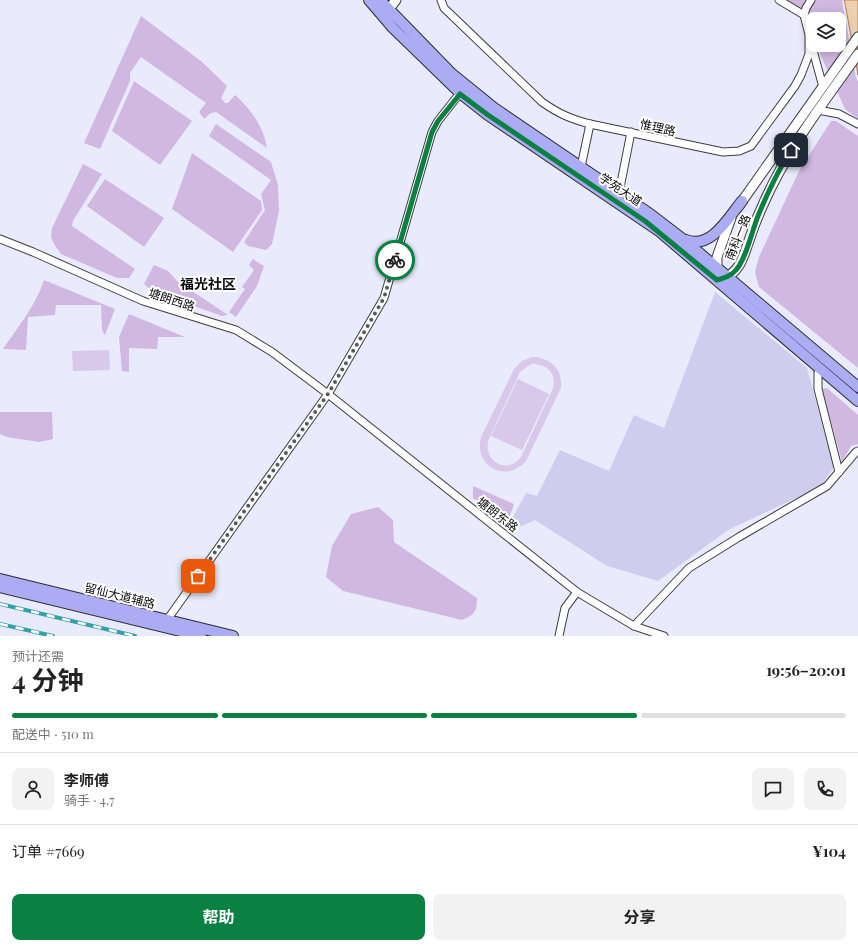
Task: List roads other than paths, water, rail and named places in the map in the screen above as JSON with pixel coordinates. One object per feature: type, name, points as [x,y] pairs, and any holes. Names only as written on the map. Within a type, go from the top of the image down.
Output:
[{"type":"main road","name":"学苑大道","points":[[369,0],[382,6],[463,84],[494,108],[619,193],[684,240],[858,387]]},
{"type":"main road","name":"学苑大道","points":[[382,6],[434,70],[460,94],[488,115],[645,221],[717,280],[858,401]]},
{"type":"main road","points":[[684,240],[698,242],[711,236],[724,224],[742,201]]},
{"type":"main road","name":"留仙大道辅路","points":[[0,579],[233,636]]},
{"type":"main road","name":"留仙大道辅路","points":[[0,587],[201,636]]},
{"type":"street","points":[[382,6],[396,0]]},
{"type":"street","name":"惟理路","points":[[441,0],[444,8],[542,102],[556,112],[590,124],[723,152],[746,150],[752,146],[801,76],[808,52]]},
{"type":"street","points":[[779,0],[804,15],[806,8],[812,0]]},
{"type":"street","name":"惟理路","points":[[804,15],[806,23]]},
{"type":"street","name":"南科一路","points":[[858,37],[732,216],[717,256],[717,280],[728,276],[736,270],[741,262],[758,216],[786,158],[858,54]]},
{"type":"street","points":[[814,52],[824,85]]},
{"type":"street","points":[[167,620],[328,394],[384,298],[432,132],[438,121],[460,94]]},
{"type":"street","points":[[818,110],[839,114],[858,124]]},
{"type":"street","points":[[581,168],[590,124]]},
{"type":"street","points":[[619,193],[631,132]]},
{"type":"street","name":"塘朗西路","points":[[0,239],[143,301],[236,330],[272,352],[328,394]]},
{"type":"street","points":[[820,368],[818,373],[818,389],[839,472]]},
{"type":"street","name":"塘朗东路","points":[[328,394],[577,592],[634,626],[664,636]]},
{"type":"street","points":[[634,626],[689,568],[827,486],[858,451]]},
{"type":"street","points":[[559,636],[565,608],[577,592]]},
{"type":"railway","points":[[0,604],[135,636]]},
{"type":"railway","points":[[0,624],[53,636]]},
{"type":"district","name":"福光社区","points":[[208,283]]}]
